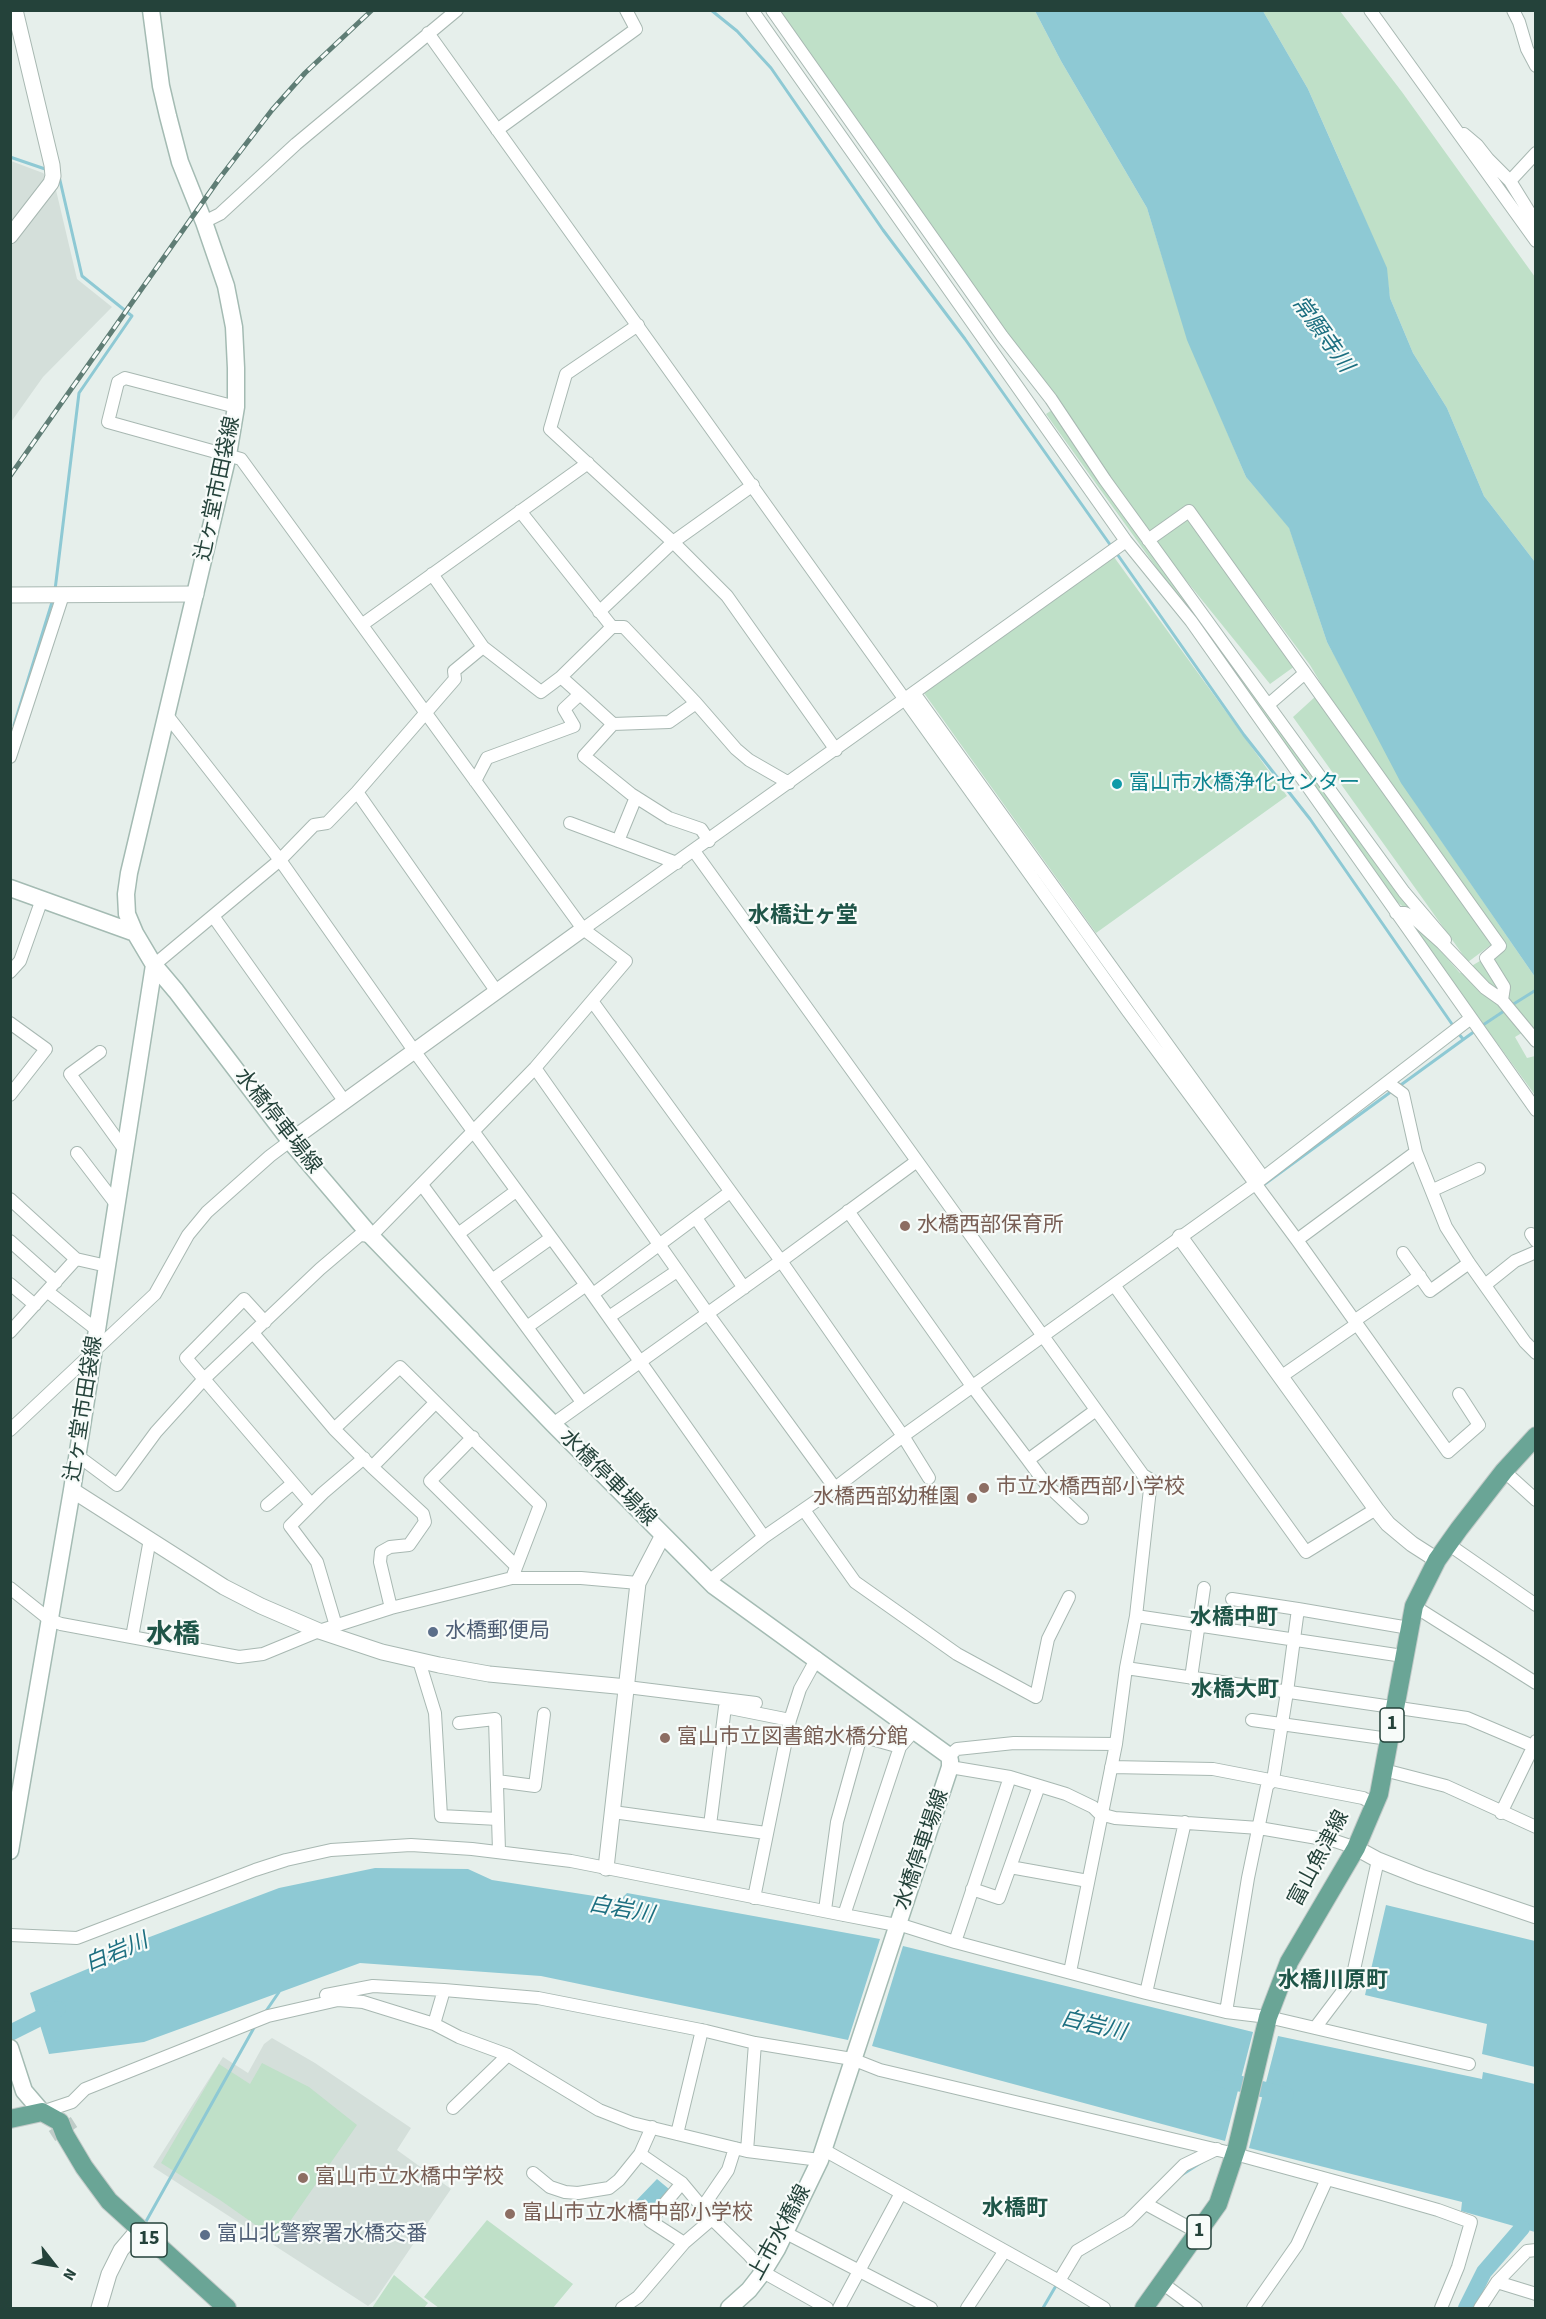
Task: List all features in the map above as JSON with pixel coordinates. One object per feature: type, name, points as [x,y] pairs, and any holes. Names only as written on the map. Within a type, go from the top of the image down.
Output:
[{"type":"main road","name":"辻ヶ堂市田袋線","points":[[135,933],[127,914],[126,894],[129,873],[228,455],[236,407],[234,327],[226,286],[180,162],[161,86],[151,10]]},
{"type":"main road","points":[[10,888],[135,933]]},
{"type":"main road","name":"水橋停車場線","points":[[135,933],[154,965],[290,1142],[371,1236],[553,1424],[709,1581],[817,1658],[949,1761],[822,2155]]},
{"type":"main road","name":"辻ヶ堂市田袋線","points":[[10,1851],[78,1455],[154,965]]},
{"type":"main road","name":"富山魚津線","points":[[1144,2308],[1218,2204],[1236,2150],[1267,2022],[1289,1962],[1356,1848],[1374,1804],[1384,1770],[1403,1656],[1414,1606],[1437,1560],[1448,1544],[1504,1471],[1536,1436]]},
{"type":"main road","points":[[10,2048],[24,2091],[42,2112],[10,2119]]},
{"type":"main road","name":"15","points":[[42,2112],[60,2122],[84,2167],[109,2201],[138,2230],[227,2308]]},
{"type":"main road","name":"上市水橋線","points":[[729,2308],[749,2290],[763,2272],[786,2233],[822,2155]]},
{"type":"street","points":[[10,236],[51,183],[53,176],[15,10]]},
{"type":"street","points":[[204,222],[220,214],[296,144],[457,10]]},
{"type":"street","points":[[497,129],[636,29],[626,10]]},
{"type":"street","points":[[741,10],[758,22]]},
{"type":"street","points":[[752,10],[758,22],[1126,541],[1191,621],[1536,1110]]},
{"type":"street","points":[[772,10],[1002,336],[1051,399],[1148,540],[1404,892],[1445,940],[1442,943]]},
{"type":"street","points":[[1370,10],[1536,241]]},
{"type":"street","points":[[1513,10],[1527,49],[1536,66]]},
{"type":"street","points":[[428,33],[753,484],[910,696],[1127,1010],[1259,1180],[1297,1240],[1448,1452],[1479,1425],[1459,1394]]},
{"type":"street","points":[[1455,130],[1462,132],[1477,145],[1510,181],[1536,223]]},
{"type":"street","points":[[1510,181],[1536,153]]},
{"type":"street","points":[[638,325],[566,374],[550,429],[673,542],[727,596],[836,750]]},
{"type":"street","points":[[78,1455],[117,1485],[156,1432],[204,1379],[320,1269],[360,1235],[371,1236],[535,1068],[626,961],[583,929],[241,459],[108,422],[118,382],[125,378],[236,407]]},
{"type":"street","points":[[363,624],[588,463]]},
{"type":"street","points":[[599,612],[673,542],[753,484]]},
{"type":"street","points":[[520,511],[612,627]]},
{"type":"street","points":[[1148,540],[1189,511],[1500,946],[1486,958],[1503,987],[1502,1000]]},
{"type":"street","points":[[10,1430],[155,1294],[188,1235],[207,1212],[270,1156],[1126,541]]},
{"type":"street","points":[[432,574],[483,647],[541,693],[561,677],[612,627],[624,627],[736,749],[749,760],[789,783]]},
{"type":"street","points":[[10,595],[196,594]]},
{"type":"street","points":[[10,757],[63,595]]},
{"type":"street","points":[[154,965],[280,860],[314,825],[327,823],[456,679],[454,671],[483,647]]},
{"type":"street","points":[[1268,705],[1305,674]]},
{"type":"street","points":[[561,677],[613,724],[669,722],[696,704]]},
{"type":"street","points":[[475,782],[486,758],[574,726],[564,709],[580,694]]},
{"type":"street","points":[[166,714],[280,860],[473,1133],[609,1317],[764,1537]]},
{"type":"street","points":[[613,724],[584,756],[636,797],[669,818],[701,829],[709,841]]},
{"type":"street","points":[[357,792],[497,992]]},
{"type":"street","points":[[618,841],[636,797]]},
{"type":"street","points":[[570,823],[677,863]]},
{"type":"street","points":[[694,851],[1143,1475],[1151,1480],[1136,1616],[1126,1668],[1116,1744],[1100,1814],[1070,1972]]},
{"type":"street","points":[[10,972],[20,961],[42,899]]},
{"type":"street","points":[[1396,912],[1414,918],[1442,943],[1485,988],[1502,1000],[1536,1041]]},
{"type":"street","points":[[213,916],[345,1102]]},
{"type":"street","points":[[592,1001],[781,1261],[903,1436],[929,1478]]},
{"type":"street","points":[[709,1581],[764,1537],[1259,1180],[1471,1018]]},
{"type":"street","points":[[10,1023],[45,1049],[10,1095]]},
{"type":"street","points":[[100,1052],[70,1074],[124,1149]]},
{"type":"street","points":[[535,1068],[708,1314],[835,1488]]},
{"type":"street","points":[[1388,1083],[1403,1094],[1416,1152],[1446,1227],[1525,1342],[1536,1353]]},
{"type":"street","points":[[1297,1240],[1416,1152]]},
{"type":"street","points":[[77,1153],[116,1204]]},
{"type":"street","points":[[553,1424],[917,1161]]},
{"type":"street","points":[[1433,1190],[1479,1169]]},
{"type":"street","points":[[422,1185],[582,1402]]},
{"type":"street","points":[[458,1234],[516,1191]]},
{"type":"street","points":[[527,1327],[660,1246],[730,1191]]},
{"type":"street","points":[[10,1199],[76,1258],[107,1266]]},
{"type":"street","points":[[848,1211],[972,1386],[1045,1483],[1082,1518]]},
{"type":"street","points":[[696,1218],[744,1288]]},
{"type":"street","points":[[1180,1237],[1376,1509],[1404,1538],[1437,1560]]},
{"type":"street","points":[[492,1280],[551,1238]]},
{"type":"street","points":[[10,1241],[52,1287],[97,1330]]},
{"type":"street","points":[[1485,1285],[1515,1261],[1536,1252]]},
{"type":"street","points":[[1403,1253],[1430,1291],[1469,1263]]},
{"type":"street","points":[[10,1332],[76,1258]]},
{"type":"street","points":[[609,1317],[677,1270]]},
{"type":"street","points":[[1282,1376],[1420,1276]]},
{"type":"street","points":[[10,1284],[35,1305]]},
{"type":"street","points":[[1114,1285],[1306,1552],[1376,1509]]},
{"type":"street","points":[[265,1322],[244,1299],[186,1358],[311,1504]]},
{"type":"street","points":[[253,1334],[334,1429],[423,1514],[425,1522],[409,1545],[390,1547],[381,1552],[380,1562],[391,1608]]},
{"type":"street","points":[[334,1429],[400,1367],[540,1505],[512,1578]]},
{"type":"street","points":[[336,1626],[317,1562],[290,1526],[311,1504],[368,1463],[435,1403]]},
{"type":"street","points":[[1028,1460],[1096,1410]]},
{"type":"street","points":[[473,1437],[430,1481],[516,1566]]},
{"type":"street","points":[[1504,1471],[1536,1500]]},
{"type":"street","points":[[267,1505],[293,1483]]},
{"type":"street","points":[[72,1490],[224,1587],[261,1606],[320,1631],[382,1652],[489,1674],[627,1687],[725,1702],[790,1720]]},
{"type":"street","points":[[804,1510],[855,1582],[957,1654],[1036,1697],[1048,1639],[1069,1597]]},
{"type":"street","points":[[606,1868],[638,1583],[663,1535]]},
{"type":"street","points":[[132,1637],[150,1539]]},
{"type":"street","points":[[1448,1544],[1536,1605]]},
{"type":"street","points":[[10,1588],[50,1620],[239,1657],[262,1654],[320,1631],[391,1608],[512,1578],[581,1578],[638,1583]]},
{"type":"street","points":[[1191,1678],[1204,1588]]},
{"type":"street","points":[[1232,1599],[1409,1628]]},
{"type":"street","points":[[1414,1606],[1536,1683]]},
{"type":"street","points":[[1226,2012],[1248,1878],[1268,1786],[1273,1780],[1298,1609]]},
{"type":"street","points":[[1136,1616],[1403,1656]]},
{"type":"street","points":[[754,1898],[790,1720],[800,1689],[817,1658]]},
{"type":"street","points":[[419,1661],[435,1713],[441,1816],[498,1819]]},
{"type":"street","points":[[1126,1668],[1467,1718],[1534,1743],[1530,1765],[1501,1813]]},
{"type":"street","points":[[725,1702],[756,1703]]},
{"type":"street","points":[[710,1825],[725,1702]]},
{"type":"street","points":[[497,1781],[535,1786],[544,1714]]},
{"type":"street","points":[[459,1723],[495,1719],[499,1851]]},
{"type":"street","points":[[1252,1720],[1389,1739]]},
{"type":"street","points":[[844,1915],[900,1747],[913,1731]]},
{"type":"street","points":[[825,1910],[837,1822],[861,1737],[900,1747]]},
{"type":"street","points":[[1116,1744],[1014,1743],[957,1749],[949,1761],[1066,1794],[1093,1807],[1100,1814],[1115,1818],[1259,1828],[1335,1841],[1420,1877],[1536,1916]]},
{"type":"street","points":[[1111,1767],[1213,1769],[1363,1798],[1374,1804]]},
{"type":"street","points":[[1384,1770],[1446,1786],[1536,1827]]},
{"type":"street","points":[[955,1942],[1010,1778]]},
{"type":"street","points":[[972,1889],[999,1898],[1040,1786]]},
{"type":"street","points":[[613,1812],[766,1833]]},
{"type":"street","points":[[1146,1993],[1185,1822]]},
{"type":"street","points":[[10,1935],[77,1938],[255,1870],[331,1850],[411,1845],[499,1851],[606,1868],[891,1924],[896,1929],[955,1942],[1146,1993],[1267,2022],[1315,2028],[1469,2064]]},
{"type":"street","points":[[1315,2028],[1352,1979],[1378,1860]]},
{"type":"street","points":[[1010,1867],[1088,1881]]},
{"type":"street","points":[[42,2112],[72,2102],[85,2089],[272,2014],[326,1995],[372,1986],[538,1998],[702,2030],[755,2043],[853,2055],[880,2070],[1217,2149],[1236,2150],[1327,2180],[1438,2210],[1471,2222],[1458,2267],[1441,2308]]},
{"type":"street","points":[[434,2024],[444,1990]]},
{"type":"street","points":[[272,2014],[338,2000],[363,2002],[434,2024],[459,2037],[508,2055],[599,2110],[632,2123],[741,2150],[822,2155],[901,2193],[1104,2308]]},
{"type":"street","points":[[677,2134],[702,2030]]},
{"type":"street","points":[[702,2208],[741,2150],[755,2043]]},
{"type":"street","points":[[453,2108],[508,2055]]},
{"type":"street","points":[[533,2173],[550,2187],[565,2192],[578,2193],[609,2188],[619,2180],[640,2154],[652,2127]]},
{"type":"street","points":[[1059,2281],[1077,2251],[1128,2221],[1184,2165],[1217,2149]]},
{"type":"street","points":[[640,2154],[682,2183],[712,2219],[763,2272],[827,2308]]},
{"type":"street","points":[[1253,2308],[1297,2245],[1327,2180]]},
{"type":"street","points":[[682,2183],[650,2221],[684,2244]]},
{"type":"street","points":[[839,2308],[901,2193]]},
{"type":"street","points":[[1146,2204],[1199,2233]]},
{"type":"street","points":[[622,2308],[638,2297],[684,2244],[712,2219]]},
{"type":"street","points":[[99,2308],[109,2274],[121,2250],[138,2230]]},
{"type":"street","points":[[786,2233],[931,2308]]},
{"type":"street","points":[[1480,2308],[1497,2282],[1527,2251],[1536,2250]]},
{"type":"street","points":[[967,2308],[1004,2252]]},
{"type":"street","points":[[1497,2282],[1536,2294]]},
{"type":"street","points":[[1162,2283],[1196,2308]]},
{"type":"shaded area","points":[[11,161],[43,173],[56,190],[77,279],[112,307],[43,377],[11,422]]},
{"type":"shaded area","name":"富山市立水橋中学校","points":[[272,2038],[315,2063],[411,2128],[397,2150],[451,2189],[375,2300],[368,2306],[153,2167],[223,2057],[248,2073],[264,2044]]},
{"type":"green space","points":[[780,11],[1035,11],[1061,61],[1147,208],[1187,337],[1246,477],[1289,527],[1327,642],[1414,801],[1535,977],[1535,1034],[1530,1028],[1515,1037],[1527,1058],[1535,1056],[1535,1095],[1408,921],[1432,941],[1460,973],[1503,947],[1335,707],[1310,665],[1190,505],[1150,532],[982,301]]},
{"type":"green space","points":[[1263,11],[1340,11],[1402,92],[1535,277],[1535,562],[1484,496],[1447,408],[1413,353],[1390,298],[1386,268],[1339,159],[1308,89]]},
{"type":"green space","points":[[1052,410],[1432,930],[1396,901],[1046,414]]},
{"type":"green space","points":[[1188,519],[1295,666],[1270,684],[1155,542]]},
{"type":"green space","points":[[1114,557],[1287,796],[1096,933],[924,693]]},
{"type":"green space","points":[[1316,696],[1492,944],[1468,962],[1293,717]]},
{"type":"green space","points":[[262,2063],[309,2087],[357,2125],[277,2240],[220,2200],[161,2163],[219,2064],[250,2084]]},
{"type":"green space","points":[[487,2220],[573,2284],[553,2308],[439,2308],[424,2297]]},
{"type":"green space","points":[[394,2275],[428,2303],[424,2308],[372,2308]]},
{"type":"water","name":"常願寺川","points":[[1035,11],[1263,11],[1308,89],[1387,268],[1390,298],[1413,353],[1447,408],[1484,496],[1535,562],[1535,977],[1401,783],[1327,642],[1289,528],[1246,477],[1187,340],[1147,208],[1061,61]]},
{"type":"water","points":[[375,1868],[468,1869],[492,1880],[620,1900],[627,1893],[880,1939],[848,2040],[541,1976],[360,1963],[144,2042],[49,2054],[30,1993],[104,1962],[110,1952],[279,1888]]},
{"type":"water","points":[[1386,1905],[1535,1941],[1535,2067],[1482,2054],[1487,2024],[1365,1995]]},
{"type":"water","points":[[903,1946],[1253,2032],[1225,2141],[872,2046]]},
{"type":"water","points":[[1278,2036],[1482,2079],[1483,2072],[1535,2084],[1535,2232],[1461,2211],[1462,2202],[1249,2148]]},
{"type":"water","points":[[657,2179],[669,2189],[645,2218],[631,2206]]},
{"type":"waterway","points":[[711,10],[737,31],[771,68],[883,230],[965,339],[1111,546]]},
{"type":"waterway","points":[[10,157],[48,170]]},
{"type":"waterway","points":[[55,590],[79,393],[132,316],[82,276],[59,176]]},
{"type":"waterway","points":[[1115,551],[1244,735],[1310,819],[1454,1027]]},
{"type":"waterway","points":[[14,725],[53,599]]},
{"type":"waterway","points":[[1114,981],[1156,1039]]},
{"type":"waterway","points":[[1512,1005],[1536,990]]},
{"type":"waterway","points":[[1480,1027],[1507,1009]]},
{"type":"waterway","points":[[1398,1087],[1475,1031]]},
{"type":"waterway","points":[[1458,1033],[1463,1039]]},
{"type":"waterway","points":[[1262,1186],[1392,1091]]},
{"type":"waterway","points":[[264,2014],[279,1992]]},
{"type":"waterway","name":"白岩川","points":[[10,2033],[58,2009]]},
{"type":"waterway","points":[[144,2225],[255,2026]]},
{"type":"waterway","points":[[1217,2078],[1286,2095]]},
{"type":"waterway","points":[[1180,2176],[1202,2162]]},
{"type":"waterway","points":[[1466,2308],[1484,2272],[1522,2228]]},
{"type":"waterway","points":[[1043,2308],[1057,2284]]},
{"type":"tunnel","points":[[52,2136],[74,2122]]},
{"type":"railway","points":[[10,476],[219,179],[272,110],[305,73],[372,10]]},
{"type":"place","name":"富山市水橋浄化センター","points":[[1117,784]]},
{"type":"place","name":"水橋西部保育所","points":[[905,1226]]},
{"type":"place","name":"市立水橋西部小学校","points":[[984,1488]]},
{"type":"place","name":"水橋西部幼稚園","points":[[972,1498]]},
{"type":"place","name":"水橋郵便局","points":[[433,1632]]},
{"type":"place","name":"富山市立図書館水橋分館","points":[[665,1738]]},
{"type":"place","name":"富山市立水橋中学校","points":[[303,2178]]},
{"type":"place","name":"富山市立水橋中部小学校","points":[[510,2214]]},
{"type":"place","name":"富山北警察署水橋交番","points":[[205,2235]]},
{"type":"district","name":"水橋辻ヶ堂","points":[[803,917]]},
{"type":"district","name":"水橋中町","points":[[1234,1619]]},
{"type":"district","name":"水橋","points":[[173,1637]]},
{"type":"district","name":"水橋大町","points":[[1235,1691]]},
{"type":"district","name":"水橋川原町","points":[[1333,1982]]},
{"type":"district","name":"水橋町","points":[[1015,2210]]}]
